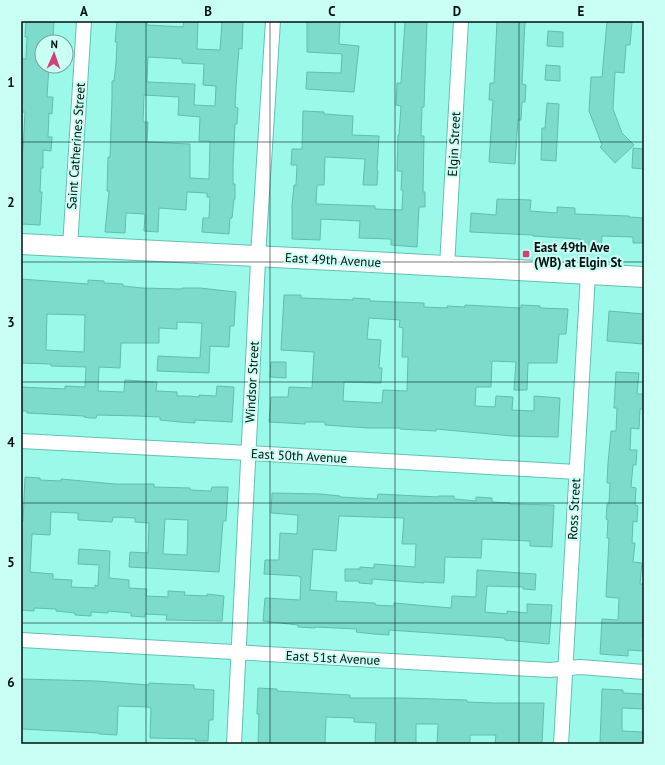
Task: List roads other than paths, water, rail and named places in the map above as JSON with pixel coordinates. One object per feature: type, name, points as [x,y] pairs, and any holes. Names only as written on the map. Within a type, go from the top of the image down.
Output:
[{"type":"street","name":"Saint Catherines Street","points":[[70,247],[84,21]]},
{"type":"street","name":"Windsor Street","points":[[234,744],[258,256],[273,21]]},
{"type":"street","name":"Elgin Street","points":[[446,266],[461,21]]},
{"type":"street","name":"East 49th Avenue","points":[[21,244],[644,277]]},
{"type":"street","name":"Ross Street","points":[[561,744],[588,274]]},
{"type":"street","name":"East 50th Avenue","points":[[21,441],[576,472]]},
{"type":"street","name":"East 51st Avenue","points":[[21,640],[550,670],[580,667],[644,672]]},
{"type":"place","name":"East 49th Ave (WB) at Elgin St","points":[[526,254]]}]
